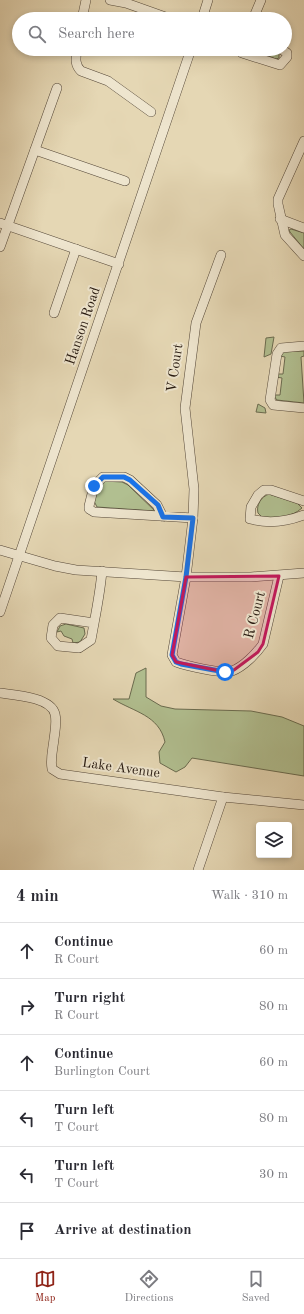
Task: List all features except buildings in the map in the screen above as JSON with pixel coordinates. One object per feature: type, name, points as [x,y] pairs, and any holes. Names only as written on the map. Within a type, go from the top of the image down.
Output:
[{"type":"street","points":[[83,12],[86,0]]},
{"type":"street","points":[[110,0],[126,3],[152,12]]},
{"type":"street","points":[[204,12],[208,0]]},
{"type":"street","points":[[257,12],[261,0]]},
{"type":"street","points":[[76,56],[78,68],[81,71],[108,81],[152,112]]},
{"type":"street","name":"Hanson Road","points":[[0,612],[190,56]]},
{"type":"street","points":[[252,56],[280,65],[287,56]]},
{"type":"street","points":[[0,247],[3,224],[35,150],[56,88]]},
{"type":"street","points":[[304,141],[278,199],[280,219],[285,235],[304,256]]},
{"type":"street","points":[[35,150],[126,181]]},
{"type":"street","points":[[280,219],[304,228]]},
{"type":"street","points":[[3,224],[119,264]]},
{"type":"street","points":[[54,313],[76,249]]},
{"type":"street","name":"V Court","points":[[186,577],[193,518],[194,489],[185,396],[196,323],[221,255]]},
{"type":"street","points":[[304,346],[281,348],[277,354],[270,400],[273,405],[304,408]]},
{"type":"street","points":[[163,517],[158,505],[130,480],[124,477],[103,477],[94,486],[89,509],[94,512],[163,517],[193,518]]},
{"type":"street","points":[[304,501],[271,490],[264,490],[258,495],[249,514],[250,519],[259,522],[282,522],[304,515]]},
{"type":"street","points":[[0,550],[19,557],[55,566],[102,572],[186,577],[278,576],[304,573]]},
{"type":"street","points":[[94,622],[60,618],[53,626],[51,638],[54,644],[58,646],[79,648],[91,640],[94,622],[102,572]]},
{"type":"street","name":"R Court","points":[[186,577],[172,655],[176,662],[181,664],[225,672],[234,670],[258,652],[263,644],[278,576]]},
{"type":"street","name":"Lake Avenue","points":[[0,693],[42,701],[53,709],[56,726],[51,763],[52,769],[55,772],[223,797],[304,806]]},
{"type":"street","points":[[198,870],[223,797]]},
{"type":"highlighted area","points":[[279,576],[263,644],[258,652],[234,670],[225,672],[176,662],[172,655],[186,577]]},
{"type":"green space","points":[[268,56],[279,56],[279,58],[276,59]]},
{"type":"green space","points":[[291,229],[304,233],[304,249],[290,232],[289,230]]},
{"type":"green space","points":[[274,337],[271,354],[264,357],[266,338]]},
{"type":"green space","points":[[283,351],[304,351],[304,356],[301,357],[304,403],[277,400],[273,395],[280,395],[282,378],[276,377],[277,374],[283,374],[285,357],[280,356]]},
{"type":"green space","points":[[258,404],[265,408],[266,413],[256,412]]},
{"type":"green space","points":[[104,481],[122,482],[128,485],[155,511],[97,507],[94,501],[100,483]]},
{"type":"green space","points":[[269,494],[297,503],[302,508],[288,516],[262,517],[258,513],[258,504]]},
{"type":"green space","points":[[66,624],[84,628],[85,634],[80,642],[73,643],[72,639],[64,636],[61,631],[57,632],[60,626]]},
{"type":"green space","points":[[146,668],[146,697],[161,706],[175,709],[251,711],[282,717],[304,726],[304,776],[192,758],[185,767],[176,772],[160,763],[159,752],[165,742],[162,733],[157,726],[145,715],[113,699],[129,699],[136,673]]},
{"type":"route","points":[[94,486],[99,479],[103,477],[124,477],[130,480],[158,505],[163,517],[193,518],[186,577],[172,655],[176,662],[181,664],[225,672]]}]
